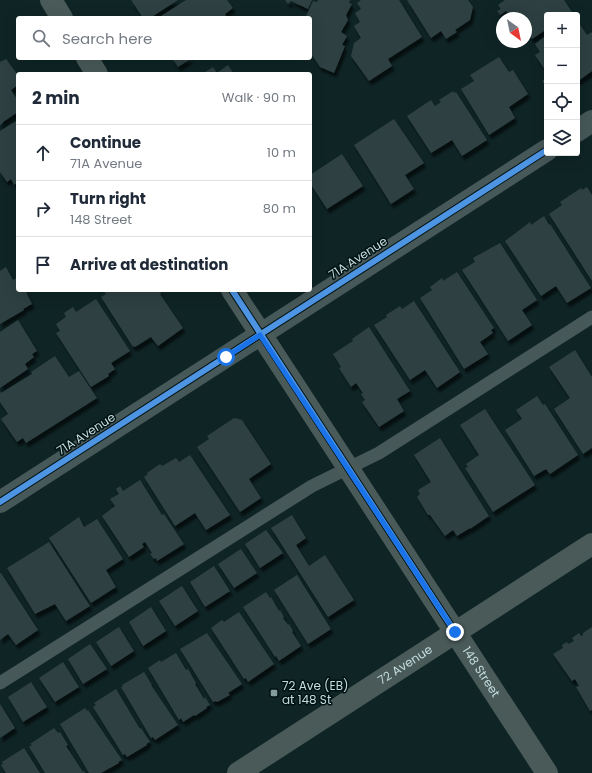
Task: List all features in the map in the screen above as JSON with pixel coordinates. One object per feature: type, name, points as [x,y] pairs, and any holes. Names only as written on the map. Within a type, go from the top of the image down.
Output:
[{"type":"street","points":[[51,0],[61,16]]},
{"type":"street","points":[[88,60],[96,72]]},
{"type":"street","points":[[580,129],[592,121]]},
{"type":"street","name":"71A Avenue","points":[[0,502],[544,152]]},
{"type":"street","name":"148 Street","points":[[233,292],[547,773]]},
{"type":"street","name":"72 Avenue","points":[[238,773],[592,544]]},
{"type":"lane","points":[[0,683],[312,486],[379,453],[592,317]]},
{"type":"building","points":[[131,0],[178,0],[153,16],[142,16]]},
{"type":"building","points":[[186,0],[227,0],[233,8],[225,14],[226,16],[161,16]]},
{"type":"building","points":[[285,0],[312,0],[308,9],[291,1],[288,4]]},
{"type":"building","points":[[318,0],[350,0],[349,3],[352,4],[346,15],[348,20],[341,32],[347,36],[342,45],[345,46],[334,73],[320,67],[312,55],[312,16],[306,16],[313,1],[317,2]]},
{"type":"building","points":[[361,0],[399,0],[422,37],[388,59],[392,66],[369,81],[351,56],[354,43],[361,38],[354,26],[360,22],[355,13],[361,9],[357,3]]},
{"type":"building","points":[[407,0],[468,0],[473,7],[470,20],[455,30],[457,32],[446,39],[441,31],[431,38]]},
{"type":"building","points":[[505,0],[564,0],[572,12],[544,12],[544,31],[532,39],[532,12],[498,12],[497,11],[501,9],[498,5]]},
{"type":"building","points":[[580,24],[587,35],[592,32],[592,71],[580,80]]},
{"type":"building","points":[[544,37],[544,68],[535,55],[540,52],[535,44]]},
{"type":"building","points":[[499,57],[509,72],[513,70],[528,94],[509,107],[515,118],[489,135],[461,89],[474,81],[470,75]]},
{"type":"building","points":[[6,59],[16,72],[16,86],[11,90],[16,98],[16,113],[0,125],[0,62]]},
{"type":"building","points":[[173,60],[189,60],[178,67]]},
{"type":"building","points":[[228,65],[233,72],[218,72]]},
{"type":"building","points":[[213,67],[216,72],[205,72]]},
{"type":"building","points":[[453,91],[454,93],[456,92],[487,140],[462,156],[452,140],[431,153],[407,116],[431,100],[435,106],[441,102],[439,100]]},
{"type":"building","points":[[394,119],[424,163],[405,175],[414,189],[391,204],[354,145]]},
{"type":"building","points":[[16,121],[16,184],[14,185],[11,179],[7,182],[0,172],[0,131]]},
{"type":"building","points":[[342,154],[363,186],[327,209],[312,186],[312,174]]},
{"type":"building","points":[[587,187],[592,195],[592,281],[549,214],[562,205],[560,202],[581,188],[582,190]]},
{"type":"building","points":[[544,216],[591,288],[567,303],[556,286],[541,296],[505,241],[530,222],[531,225]]},
{"type":"building","points":[[500,243],[537,300],[522,310],[532,325],[508,341],[462,270],[475,262],[473,258]]},
{"type":"building","points":[[6,267],[13,280],[16,278],[16,292],[26,292],[32,304],[0,324],[0,271]]},
{"type":"building","points":[[457,272],[494,328],[491,330],[493,333],[480,342],[488,354],[464,369],[420,298],[432,290],[430,287],[442,278],[443,281]]},
{"type":"building","points":[[104,292],[160,292],[160,294],[183,328],[158,346],[151,337],[133,347],[101,297],[106,294]]},
{"type":"building","points":[[96,299],[130,351],[111,363],[115,369],[108,374],[109,376],[91,387],[56,333],[60,331],[56,324],[66,317],[64,313],[73,307],[76,312]]},
{"type":"building","points":[[414,301],[460,372],[437,388],[425,370],[410,380],[374,325],[387,317],[386,315],[400,306],[402,309]]},
{"type":"building","points":[[18,320],[37,351],[32,354],[34,357],[25,364],[28,369],[0,388],[0,332]]},
{"type":"building","points":[[369,327],[410,391],[397,399],[404,411],[379,427],[362,402],[365,400],[361,394],[363,393],[356,383],[351,387],[339,368],[341,367],[333,354],[353,341],[352,339]]},
{"type":"building","points":[[575,350],[592,377],[592,448],[583,454],[554,409],[570,398],[549,367]]},
{"type":"building","points":[[55,356],[69,377],[79,371],[97,398],[26,443],[23,438],[17,442],[1,419],[8,414],[0,402],[0,391],[1,393],[32,374],[31,372]]},
{"type":"building","points":[[537,396],[543,405],[545,404],[578,455],[550,474],[546,469],[534,476],[505,430],[522,419],[516,410]]},
{"type":"building","points":[[485,409],[535,485],[493,512],[465,468],[468,467],[466,464],[479,455],[460,425]]},
{"type":"building","points":[[234,418],[242,420],[271,464],[249,479],[261,498],[240,512],[197,447],[209,439],[207,436]]},
{"type":"building","points":[[440,438],[489,516],[457,536],[453,530],[445,536],[430,515],[428,515],[417,497],[420,494],[418,490],[431,482],[414,455]]},
{"type":"building","points":[[190,455],[230,515],[206,530],[195,513],[175,526],[144,477],[148,474],[147,473],[160,464],[162,466],[176,458],[179,462]]},
{"type":"building","points":[[140,480],[162,515],[164,514],[184,544],[157,561],[156,558],[154,559],[150,554],[152,553],[145,542],[142,544],[144,547],[129,557],[102,516],[115,506],[110,499],[119,494],[116,489],[120,486],[123,491]]},
{"type":"building","points":[[292,515],[306,538],[296,545],[309,566],[325,555],[354,600],[328,617],[271,528]]},
{"type":"building","points":[[79,517],[84,527],[97,519],[123,559],[106,570],[116,587],[91,603],[49,538]]},
{"type":"building","points":[[266,530],[283,553],[260,568],[245,544]]},
{"type":"building","points":[[49,542],[90,606],[66,621],[55,604],[35,614],[7,568]]},
{"type":"building","points":[[241,549],[257,573],[234,588],[218,564]]},
{"type":"building","points":[[214,566],[230,591],[205,607],[190,582]]},
{"type":"building","points":[[0,573],[38,630],[16,645],[8,634],[0,640]]},
{"type":"building","points":[[297,575],[331,629],[308,644],[274,590]]},
{"type":"building","points":[[182,586],[198,611],[175,626],[159,601]]},
{"type":"building","points":[[266,592],[270,598],[271,597],[279,611],[280,610],[284,617],[283,618],[288,625],[289,624],[301,646],[279,661],[243,607]]},
{"type":"building","points":[[151,607],[166,631],[143,646],[129,622]]},
{"type":"building","points":[[239,612],[274,664],[248,682],[246,678],[244,679],[211,628],[222,620],[224,622]]},
{"type":"building","points":[[119,627],[134,651],[111,666],[96,642]]},
{"type":"building","points":[[592,627],[592,710],[590,711],[576,687],[579,686],[575,679],[572,681],[553,654],[563,648],[562,645],[567,642],[568,644],[574,641],[572,638],[579,633],[581,636]]},
{"type":"building","points":[[207,633],[242,684],[228,693],[230,695],[217,702],[213,702],[180,649]]},
{"type":"building","points":[[90,644],[107,669],[83,684],[68,659]]},
{"type":"building","points":[[176,653],[186,670],[188,669],[204,699],[205,697],[210,705],[195,716],[194,715],[183,722],[181,718],[179,720],[148,668],[160,660],[161,662]]},
{"type":"building","points":[[63,662],[79,687],[55,702],[39,678]]},
{"type":"building","points":[[144,672],[178,725],[155,740],[153,737],[151,738],[121,687]]},
{"type":"building","points":[[31,682],[47,707],[23,722],[8,697]]},
{"type":"building","points":[[116,689],[140,729],[141,728],[150,742],[127,757],[125,754],[123,755],[93,707],[96,705],[94,703]]},
{"type":"building","points":[[0,704],[15,728],[0,738]]},
{"type":"building","points":[[85,708],[87,711],[88,710],[122,760],[101,773],[89,773],[60,724]]},
{"type":"building","points":[[54,728],[58,733],[60,732],[68,745],[66,746],[85,773],[45,773],[29,747],[32,745],[30,744]]},
{"type":"building","points":[[24,748],[40,773],[6,773],[1,765],[3,764],[2,762]]},
{"type":"cycle path","points":[[0,502],[544,152]]},
{"type":"cycle path","points":[[233,292],[455,632]]},
{"type":"place","name":"72 Ave (EB) at 148 St","points":[[274,693]]},
{"type":"route","points":[[226,357],[260,335],[455,632]]}]
